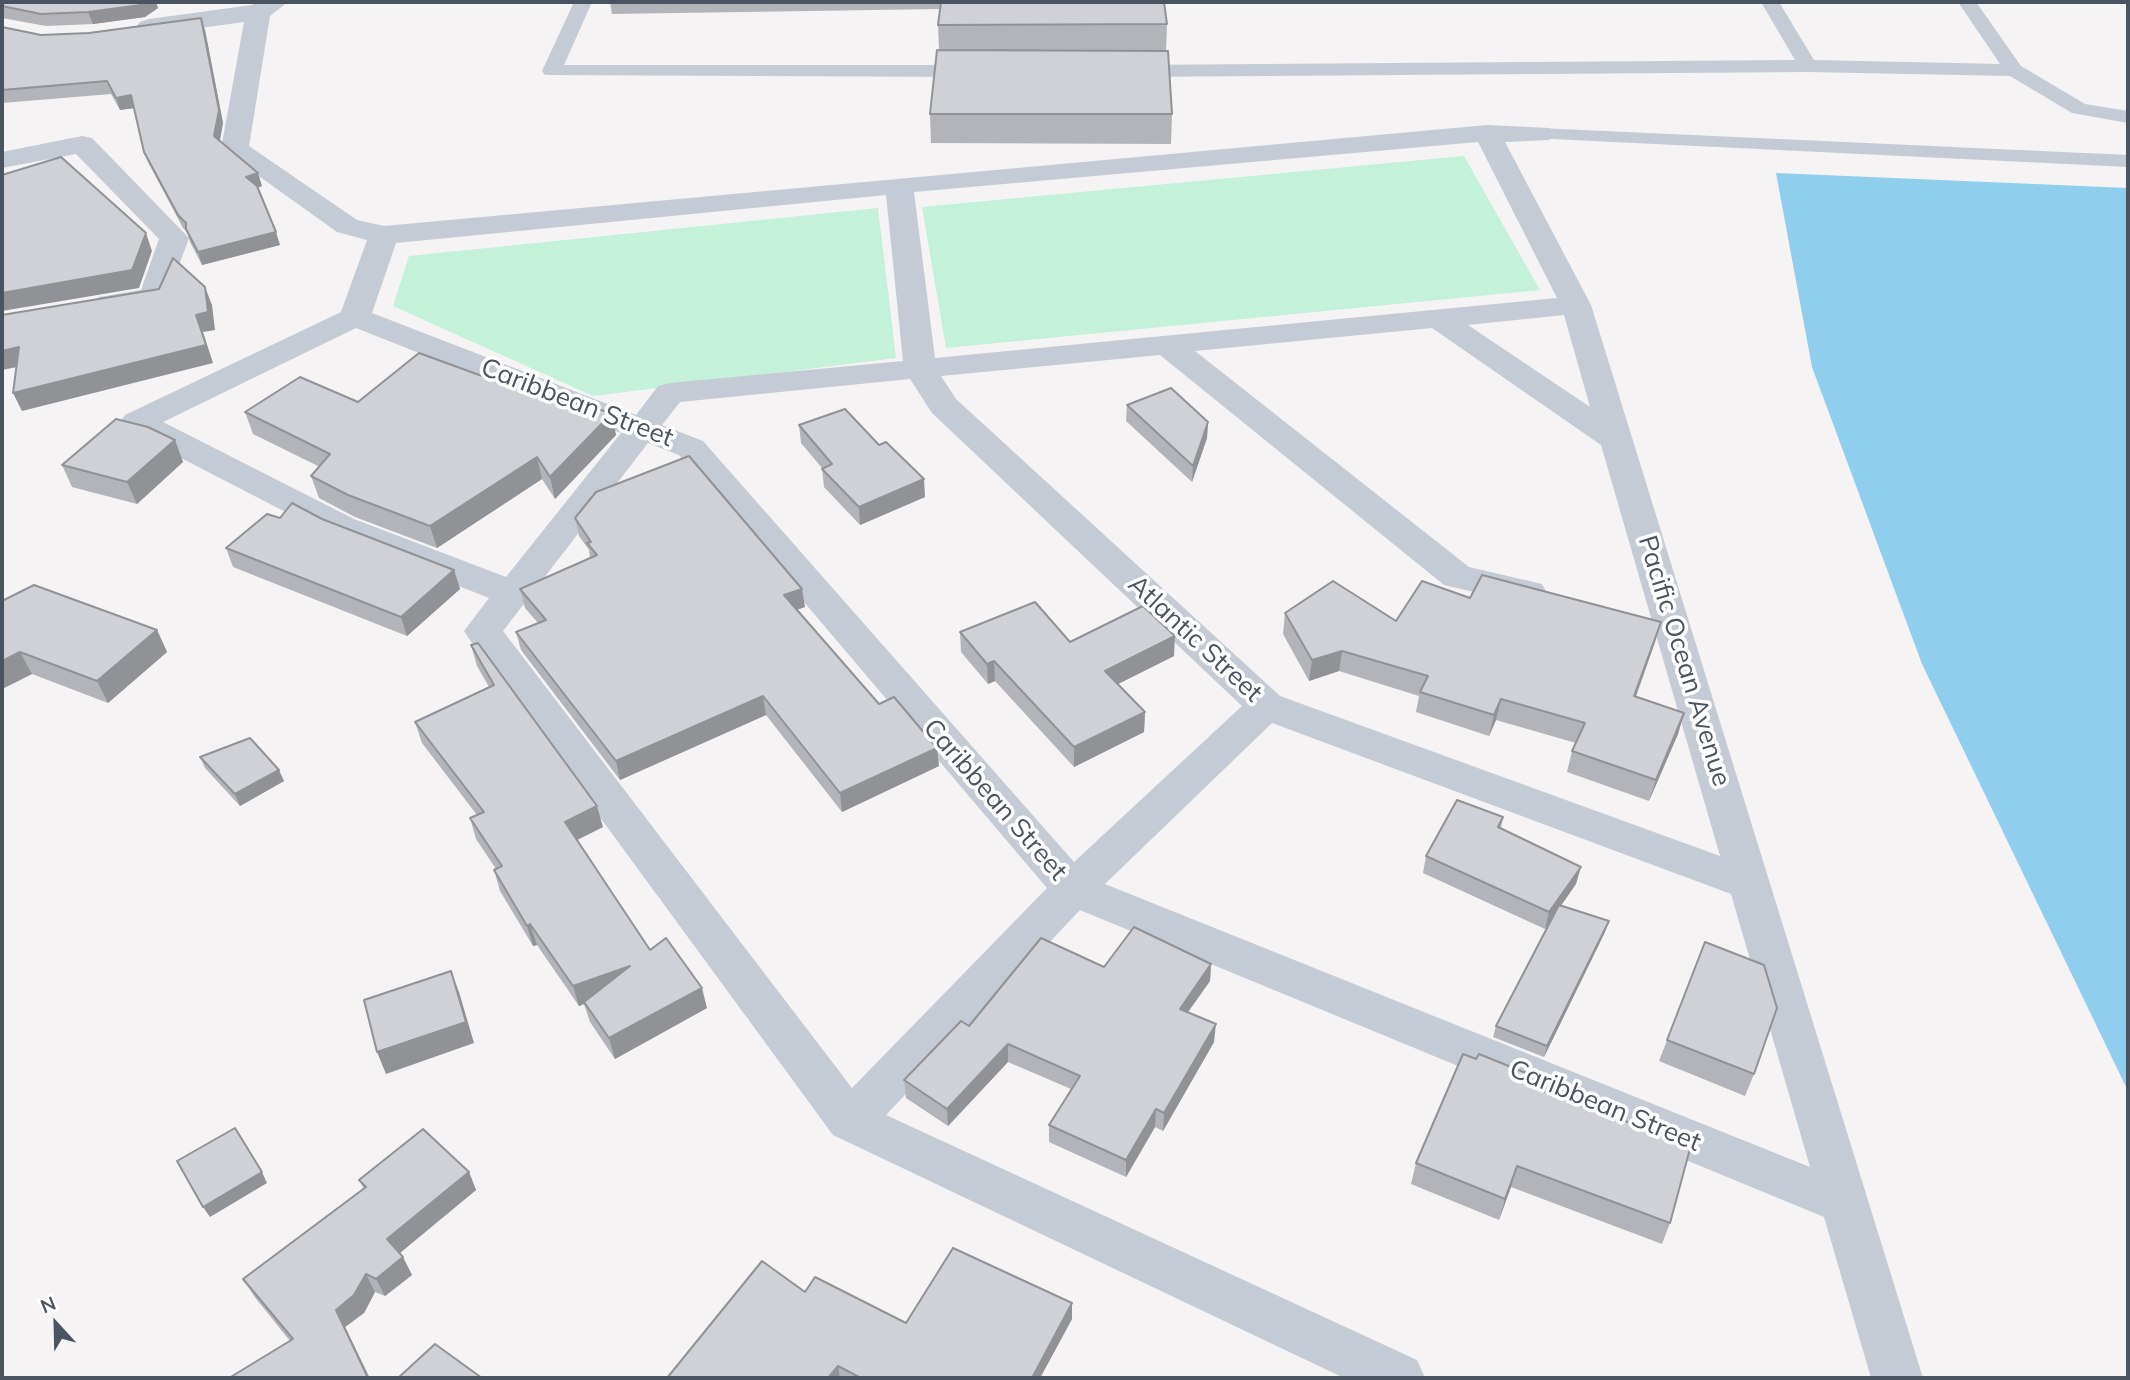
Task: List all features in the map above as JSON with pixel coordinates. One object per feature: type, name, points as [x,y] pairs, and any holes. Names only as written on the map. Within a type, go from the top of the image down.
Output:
[{"type":"street","points":[[120,31],[267,7],[235,149],[347,226],[384,235],[899,185],[1487,133],[1539,134]]},
{"type":"street","name":"Pacific Ocean Avenue","points":[[1487,133],[1576,305],[1897,1378]]},
{"type":"street","points":[[2,160],[82,144],[174,238],[153,297],[78,310]]},
{"type":"street","name":"Atlantic Street","points":[[899,185],[920,369],[944,406],[1266,706],[1751,884]]},
{"type":"street","points":[[384,235],[355,317],[137,422],[342,527],[512,593]]},
{"type":"street","points":[[1399,1378],[850,1121],[482,631],[670,393],[1576,305]]},
{"type":"street","name":"Caribbean Street","points":[[355,317],[643,427],[691,448],[1073,889],[1845,1203]]},
{"type":"street","points":[[1439,319],[1619,442]]},
{"type":"street","points":[[1167,345],[1457,576],[1565,602]]},
{"type":"street","points":[[1633,618],[1674,628]]},
{"type":"street","points":[[850,1121],[1073,889],[1266,706]]},
{"type":"lane","points":[[583,2],[552,71],[984,71]]},
{"type":"lane","points":[[1770,2],[1808,66]]},
{"type":"lane","points":[[1967,2],[2014,70],[2079,109],[2128,117]]},
{"type":"lane","points":[[1109,71],[1808,66],[2014,70]]},
{"type":"lane","points":[[1539,134],[2128,161]]},
{"type":"green space","points":[[1464,156],[1540,290],[946,348],[922,207]]},
{"type":"green space","points":[[878,208],[896,358],[593,396],[393,306],[409,256]]},
{"type":"water","points":[[1776,173],[2128,188],[2128,1091],[1922,664],[1812,367]]},
{"type":"building","points":[[2,2],[146,2],[141,5],[88,12],[41,14],[2,6]]},
{"type":"building","points":[[941,2],[1164,2],[1167,24],[938,25]]},
{"type":"building","points":[[201,18],[219,110],[214,136],[258,173],[246,177],[257,186],[276,232],[198,252],[186,229],[186,223],[178,215],[144,152],[131,95],[116,98],[107,81],[2,90],[2,27],[41,35],[89,33]]},
{"type":"building","points":[[937,50],[1168,51],[1172,114],[930,114]]},
{"type":"building","points":[[61,157],[146,233],[132,270],[2,293],[2,175]]},
{"type":"building","points":[[173,258],[205,287],[208,312],[196,315],[206,345],[13,393],[19,347],[2,351],[2,315],[159,289]]},
{"type":"building","points":[[419,353],[556,403],[560,399],[612,413],[550,477],[537,457],[430,526],[348,495],[311,476],[330,454],[245,412],[300,377],[358,402]]},
{"type":"building","points":[[1171,388],[1208,422],[1193,466],[1127,405]]},
{"type":"building","points":[[845,409],[879,445],[886,442],[924,479],[859,507],[822,469],[832,464],[799,425]]},
{"type":"building","points":[[116,419],[148,427],[175,440],[127,482],[62,465]]},
{"type":"building","points":[[689,456],[802,589],[784,595],[879,704],[894,697],[937,748],[840,793],[763,696],[616,761],[516,632],[546,620],[520,589],[597,555],[587,543],[591,542],[575,518],[596,492]]},
{"type":"building","points":[[292,503],[322,519],[454,570],[401,617],[226,548],[267,514],[280,518]]},
{"type":"building","points":[[1482,575],[1661,622],[1634,696],[1684,713],[1656,780],[1572,751],[1585,723],[1501,699],[1494,715],[1420,692],[1428,676],[1342,651],[1312,660],[1285,613],[1333,581],[1396,621],[1422,581],[1470,598]]},
{"type":"building","points":[[34,585],[157,630],[97,681],[20,652],[2,661],[2,601]]},
{"type":"building","points":[[1035,602],[1070,642],[1143,606],[1175,636],[1105,671],[1145,712],[1074,747],[994,661],[987,664],[960,632]]},
{"type":"building","points":[[478,643],[597,806],[565,822],[650,950],[666,938],[702,988],[609,1038],[584,1002],[630,966],[573,986],[530,924],[527,926],[494,870],[502,866],[470,818],[484,812],[415,722],[494,685],[471,645]]},
{"type":"building","points":[[250,738],[279,770],[235,794],[200,757]]},
{"type":"building","points":[[1457,800],[1503,817],[1498,827],[1581,867],[1549,912],[1426,856]]},
{"type":"building","points":[[1559,905],[1609,921],[1547,1046],[1496,1026]]},
{"type":"building","points":[[1134,927],[1211,964],[1180,1009],[1216,1024],[1164,1113],[1156,1109],[1126,1160],[1049,1125],[1080,1076],[1008,1044],[947,1109],[904,1080],[961,1021],[969,1026],[1041,938],[1104,967]]},
{"type":"building","points":[[1705,942],[1764,965],[1777,1008],[1754,1074],[1667,1040]]},
{"type":"building","points":[[451,971],[466,1022],[377,1052],[364,1000]]},
{"type":"building","points":[[1463,1054],[1476,1059],[1479,1054],[1531,1075],[1529,1079],[1547,1086],[1545,1092],[1691,1145],[1670,1223],[1517,1166],[1505,1199],[1416,1163]]},
{"type":"building","points":[[235,1128],[262,1172],[203,1207],[177,1161]]},
{"type":"building","points":[[423,1129],[469,1172],[387,1239],[403,1257],[376,1279],[366,1274],[354,1295],[336,1310],[368,1378],[229,1378],[293,1339],[243,1279],[366,1187],[359,1180]]},
{"type":"building","points":[[953,1248],[1072,1303],[1032,1378],[861,1378],[838,1366],[828,1378],[667,1378],[762,1261],[805,1292],[815,1277],[906,1323]]},
{"type":"building","points":[[435,1344],[482,1378],[398,1378]]}]
